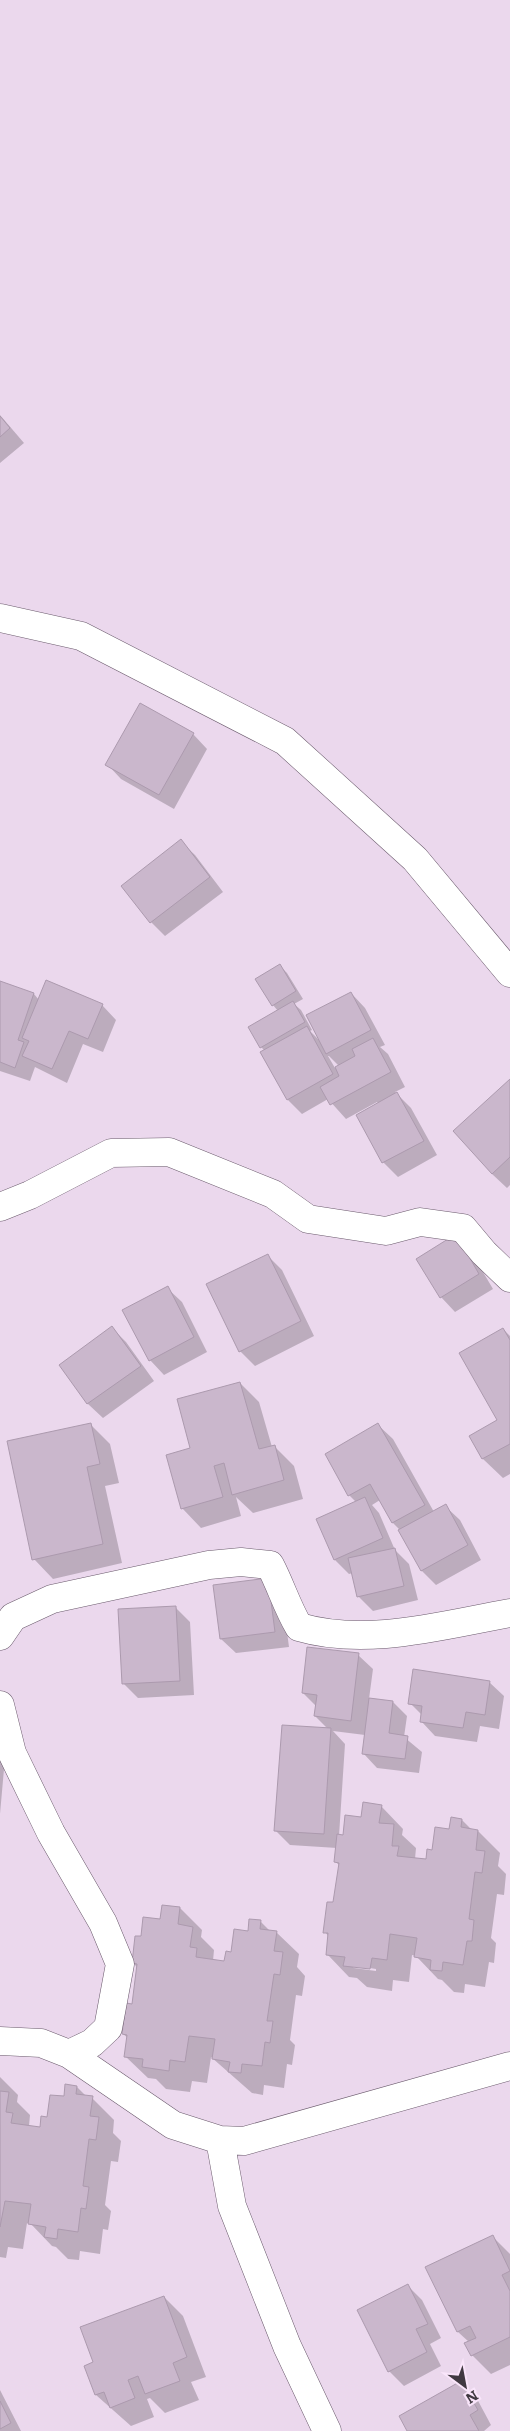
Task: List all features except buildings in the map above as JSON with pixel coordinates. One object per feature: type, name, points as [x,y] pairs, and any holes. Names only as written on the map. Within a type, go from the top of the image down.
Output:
[{"type":"street","points":[[0,618],[80,636],[285,742],[414,859],[510,973]]},
{"type":"street","points":[[0,1208],[30,1195],[111,1153],[169,1152],[273,1194],[308,1220],[386,1231],[420,1222],[463,1228],[484,1253],[510,1278]]},
{"type":"street","points":[[0,1636],[13,1617],[52,1599],[209,1565],[242,1562],[270,1566],[281,1585],[288,1608],[299,1627],[324,1634],[397,1633],[510,1613]]},
{"type":"street","points":[[0,1705],[12,1753],[51,1833],[103,1923],[120,1964],[108,2028],[92,2043],[69,2054]]},
{"type":"street","points":[[0,2040],[41,2043],[69,2054],[173,2125],[220,2140],[244,2141],[510,2066]]},
{"type":"street","points":[[220,2140],[232,2206],[287,2346],[327,2431]]}]
